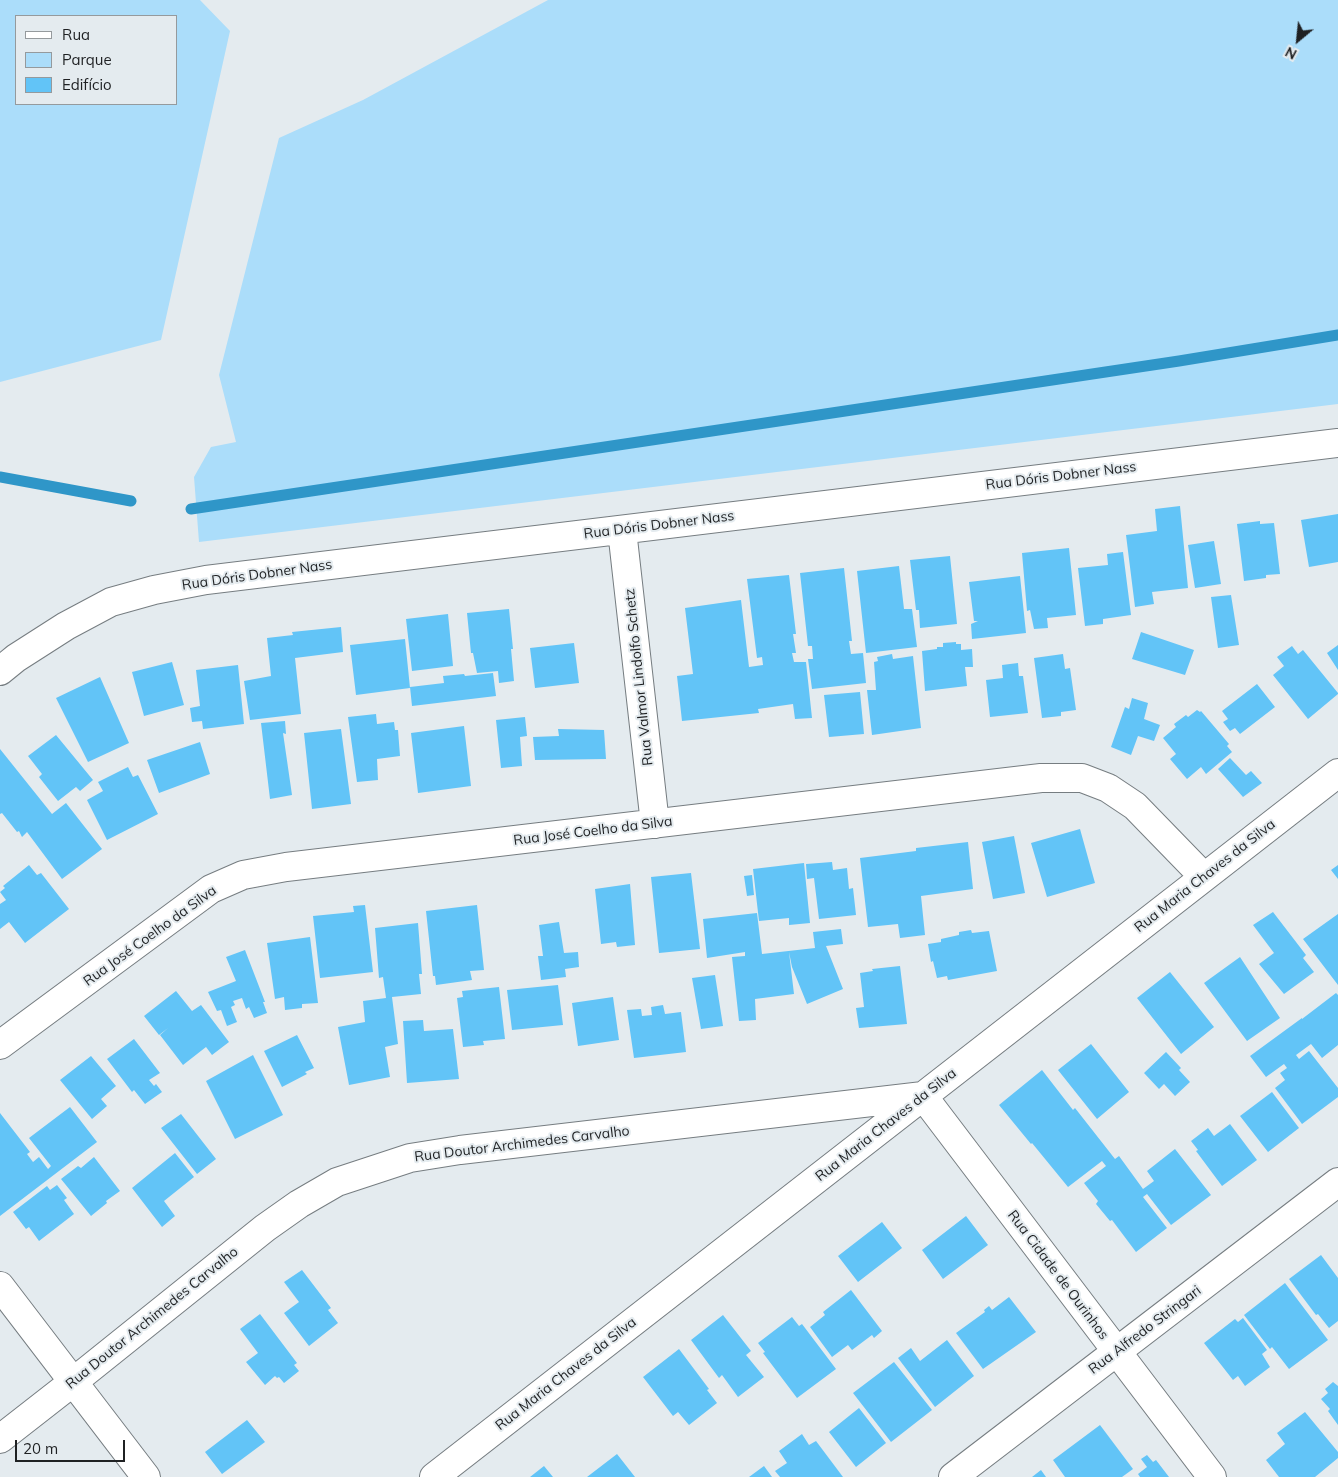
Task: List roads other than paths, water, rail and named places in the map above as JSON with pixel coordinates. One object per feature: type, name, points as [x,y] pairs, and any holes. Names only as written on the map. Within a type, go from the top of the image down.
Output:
[{"type":"street","name":"Rua Dóris Dobner Nass","points":[[0,671],[16,658],[66,626],[111,602],[154,590],[206,580],[1338,443]]},
{"type":"street","name":"Rua Valmor Lindolfo Schetz","points":[[622,530],[655,824]]},
{"type":"street","name":"Rua Maria Chaves da Silva","points":[[434,1477],[1338,773]]},
{"type":"street","name":"Rua José Coelho da Silva","points":[[0,1045],[211,889],[243,875],[286,867],[1041,778],[1082,778],[1108,788],[1135,806],[1204,877]]},
{"type":"street","name":"Rua Cidade de Ourinhos","points":[[923,1096],[1212,1477]]},
{"type":"street","name":"Rua Doutor Archimedes Carvalho","points":[[0,1439],[265,1228],[299,1204],[337,1182],[410,1158],[460,1150],[923,1096]]},
{"type":"street","name":"Rua Alfredo Stringari","points":[[953,1477],[1338,1182]]},
{"type":"street","points":[[0,1286],[146,1477]]},
{"type":"waterway","points":[[191,509],[1179,361],[1338,335]]},
{"type":"waterway","points":[[0,477],[131,501]]}]
